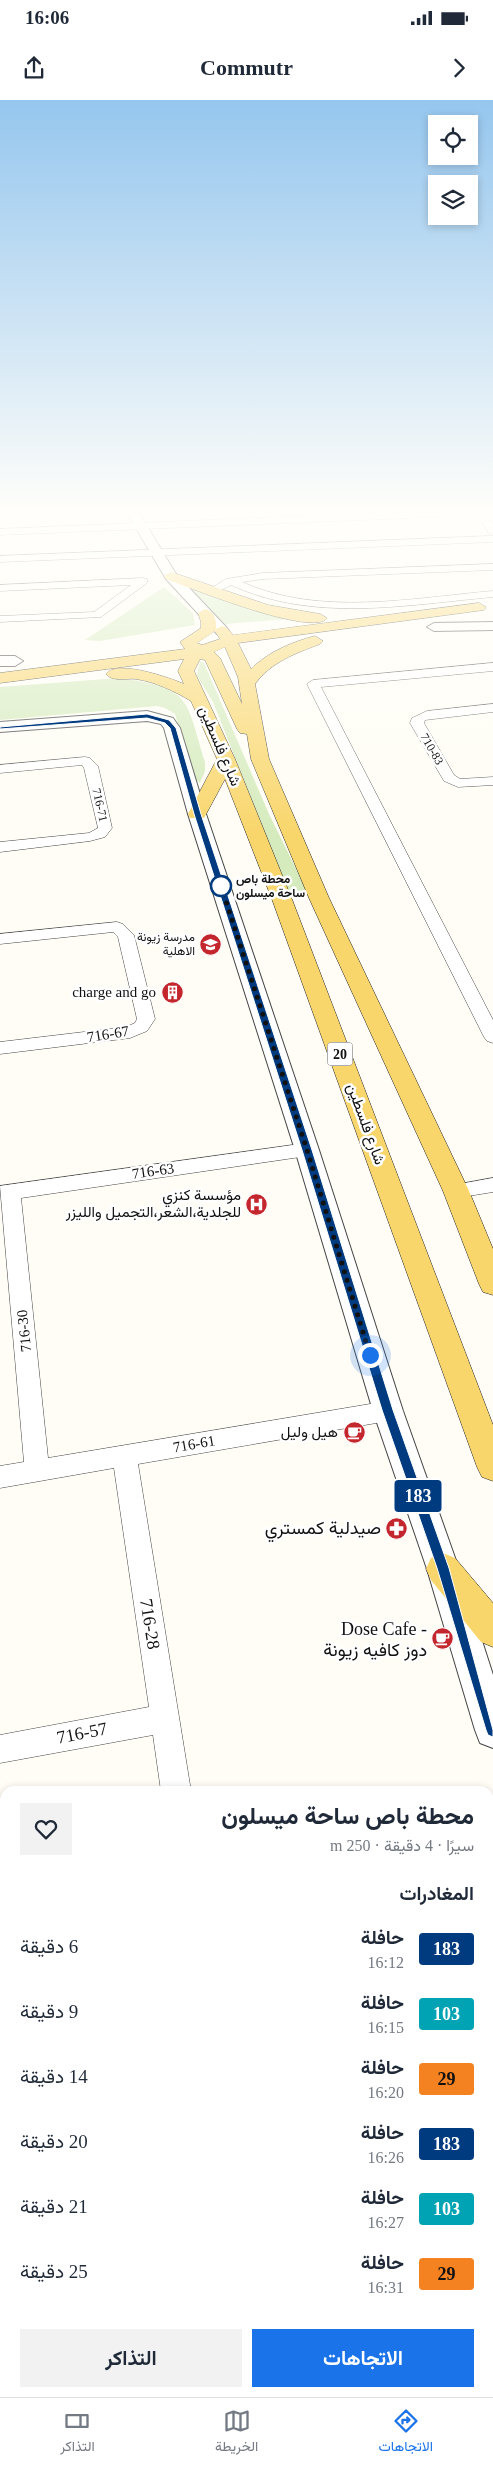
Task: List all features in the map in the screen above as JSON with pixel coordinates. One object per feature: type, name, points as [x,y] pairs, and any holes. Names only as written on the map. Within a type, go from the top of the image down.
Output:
[{"type":"main road","points":[[187,641],[210,627],[207,620]]},
{"type":"main road","points":[[228,640],[342,620]]},
{"type":"main road","points":[[228,640],[374,620]]},
{"type":"main road","points":[[0,677],[187,641],[315,641],[491,620]]},
{"type":"main road","points":[[228,640],[247,684],[260,759]]},
{"type":"main road","points":[[187,641],[212,658],[260,759],[319,898],[456,1190],[493,1284]]},
{"type":"main road","name":"شارع فلسطين","points":[[187,641],[192,658],[187,664],[186,671],[200,698],[226,759],[283,902],[493,1467]]},
{"type":"main road","points":[[247,684],[260,668],[273,658],[315,641]]},
{"type":"main road","points":[[5,662],[34,658]]},
{"type":"main road","points":[[0,683],[128,674],[172,683],[200,698]]},
{"type":"main road","points":[[197,814],[226,759]]},
{"type":"main road","points":[[283,902],[319,898]]},
{"type":"main road","points":[[443,1568],[493,1630]]},
{"type":"street","points":[[210,620],[228,640]]},
{"type":"street","points":[[434,627],[493,626]]},
{"type":"street","points":[[493,667],[313,684],[493,1037]]},
{"type":"street","name":"710-83","points":[[493,708],[427,715],[419,718],[417,723],[449,778],[458,783],[493,781]]},
{"type":"street","points":[[0,727],[147,716],[167,721],[172,728],[197,814],[307,1150],[388,1410],[443,1568],[493,1730]]},
{"type":"street","name":"716-71","points":[[0,769],[85,762],[91,766],[105,828],[100,834],[90,837],[0,847]]},
{"type":"street","name":"716-67","points":[[0,939],[117,927],[126,935],[146,1019],[141,1027],[130,1032],[0,1048]]},
{"type":"street","name":"716-63","points":[[5,1192],[307,1150]]},
{"type":"street","points":[[456,1190],[493,1185]]},
{"type":"street","name":"716-30","points":[[5,1192],[37,1471]]},
{"type":"street","name":"716-61","points":[[0,1477],[388,1410]]},
{"type":"street","name":"716-28","points":[[124,1456],[175,1786]]},
{"type":"street","name":"716-57","points":[[0,1749],[165,1718]]},
{"type":"green space","points":[[115,620],[194,620],[195,625],[100,641],[85,640]]},
{"type":"green space","points":[[221,620],[274,620],[225,624]]},
{"type":"green space","points":[[200,661],[204,663],[269,814],[309,895],[302,897],[289,893],[213,702],[197,676]]},
{"type":"green space","points":[[119,678],[160,686],[182,699],[188,709],[205,762],[205,771],[200,783],[195,779],[175,714],[165,708],[157,706],[0,720],[0,687]]},
{"type":"bus line","name":"183","points":[[0,727],[147,716],[167,721],[172,728],[197,814],[307,1150],[388,1410],[443,1568],[493,1730]]},
{"type":"place","name":"محطة باص ساحة ميسلون","points":[[221,886]]},
{"type":"place","name":"مدرسة زيونة الاهلية","points":[[211,944]]},
{"type":"place","name":"charge and go","points":[[172,992]]},
{"type":"place","name":"مؤسسة كنزي للجلدية،الشعر،التجميل والليزر","points":[[257,1204]]},
{"type":"place","name":"هيل وليل","points":[[354,1432]]},
{"type":"place","name":"صيدلية كمستري","points":[[397,1528]]},
{"type":"place","name":"Dose Cafe - دوز كافيه زيونة","points":[[443,1639]]},
{"type":"route","points":[[221,886],[307,1150],[370,1355]]}]
